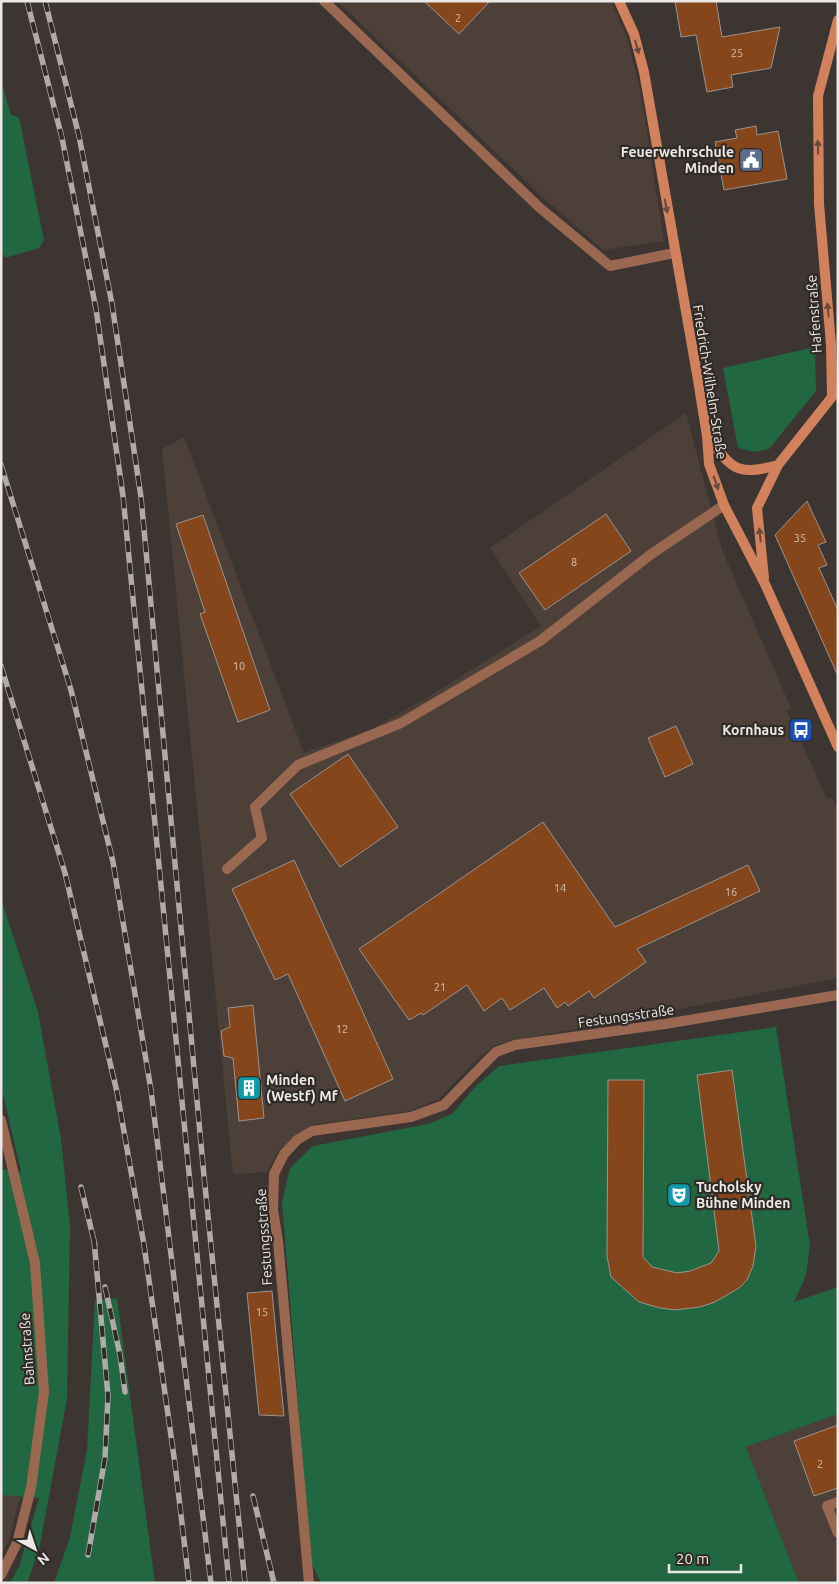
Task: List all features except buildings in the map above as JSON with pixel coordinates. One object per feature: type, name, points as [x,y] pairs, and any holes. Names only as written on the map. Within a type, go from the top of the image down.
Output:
[{"type":"main road","name":"Friedrich-Wilhelm-Straße","points":[[620,1],[634,34],[644,72],[707,436],[709,464],[724,505],[765,584],[838,747]]},
{"type":"main road","name":"Hafenstraße","points":[[765,584],[757,508],[778,465],[835,395],[819,204],[818,96],[838,20]]},
{"type":"main road","points":[[707,436],[728,462],[741,471],[758,470],[778,465]]},
{"type":"street","points":[[324,1],[540,208],[610,266],[674,253]]},
{"type":"street","points":[[227,869],[262,838],[255,807],[298,765],[401,723],[540,641],[650,555],[724,505]]},
{"type":"street","name":"Festungsstraße","points":[[309,1583],[278,1241],[273,1210],[274,1174],[284,1154],[297,1140],[312,1131],[411,1117],[444,1105],[496,1052],[516,1046],[838,996]]},
{"type":"street","name":"Bahnstraße","points":[[1,1120],[35,1264],[44,1392],[29,1498],[17,1543],[1,1575]]},
{"type":"street","points":[[838,1502],[827,1506],[838,1533]]},
{"type":"shaded area","points":[[337,1],[611,1],[627,38],[640,90],[664,241],[603,250],[545,199]]},
{"type":"shaded area","points":[[686,413],[722,550],[791,708],[787,711],[827,799],[832,797],[838,810],[838,978],[494,1045],[472,1064],[439,1099],[410,1111],[311,1125],[294,1136],[278,1151],[267,1172],[233,1174],[162,449],[184,437],[304,753],[372,729],[433,694],[541,626],[490,548]]},
{"type":"shaded area","points":[[838,1414],[838,1583],[799,1583],[746,1447]]},
{"type":"shaded area","points":[[1,1494],[20,1497],[8,1543],[1,1555]]},
{"type":"green space","points":[[1,81],[11,115],[19,117],[44,240],[39,248],[5,258],[1,250]]},
{"type":"green space","points":[[815,347],[816,391],[769,449],[755,452],[738,448],[723,368]]},
{"type":"green space","points":[[1,899],[38,1012],[61,1139],[70,1225],[67,1399],[39,1550],[27,1583],[10,1583],[19,1567],[39,1498],[1,1495],[1,1169],[21,1172],[1,1085]]},
{"type":"green space","points":[[776,1027],[810,1245],[806,1275],[794,1302],[838,1287],[838,1414],[746,1447],[799,1583],[321,1583],[311,1562],[282,1202],[290,1168],[313,1146],[428,1124],[452,1114],[475,1087],[499,1066]]},
{"type":"green space","points":[[117,1298],[155,1583],[54,1583],[70,1537],[87,1450],[95,1300]]},
{"type":"railway","points":[[27,1],[62,138],[96,309],[123,496],[229,1583]]},
{"type":"railway","points":[[45,1],[79,136],[112,304],[141,497],[204,1176],[245,1583]]},
{"type":"railway","points":[[1,465],[71,690],[113,862],[151,1090],[211,1583]]},
{"type":"railway","points":[[1,666],[65,873],[117,1092],[144,1245],[175,1464],[189,1583]]},
{"type":"railway","points":[[81,1187],[95,1245]]},
{"type":"railway","points":[[88,1555],[105,1458],[108,1396],[94,1240]]},
{"type":"railway","points":[[105,1287],[120,1355],[125,1392]]},
{"type":"railway","points":[[253,1496],[274,1583]]},
{"type":"place","name":"Feuerwehrschule Minden","points":[[751,160]]},
{"type":"place","name":"Kornhaus","points":[[801,730]]},
{"type":"place","name":"Minden (Westf) Mf","points":[[249,1088]]},
{"type":"place","name":"Tucholsky Bühne Minden","points":[[679,1195]]}]
